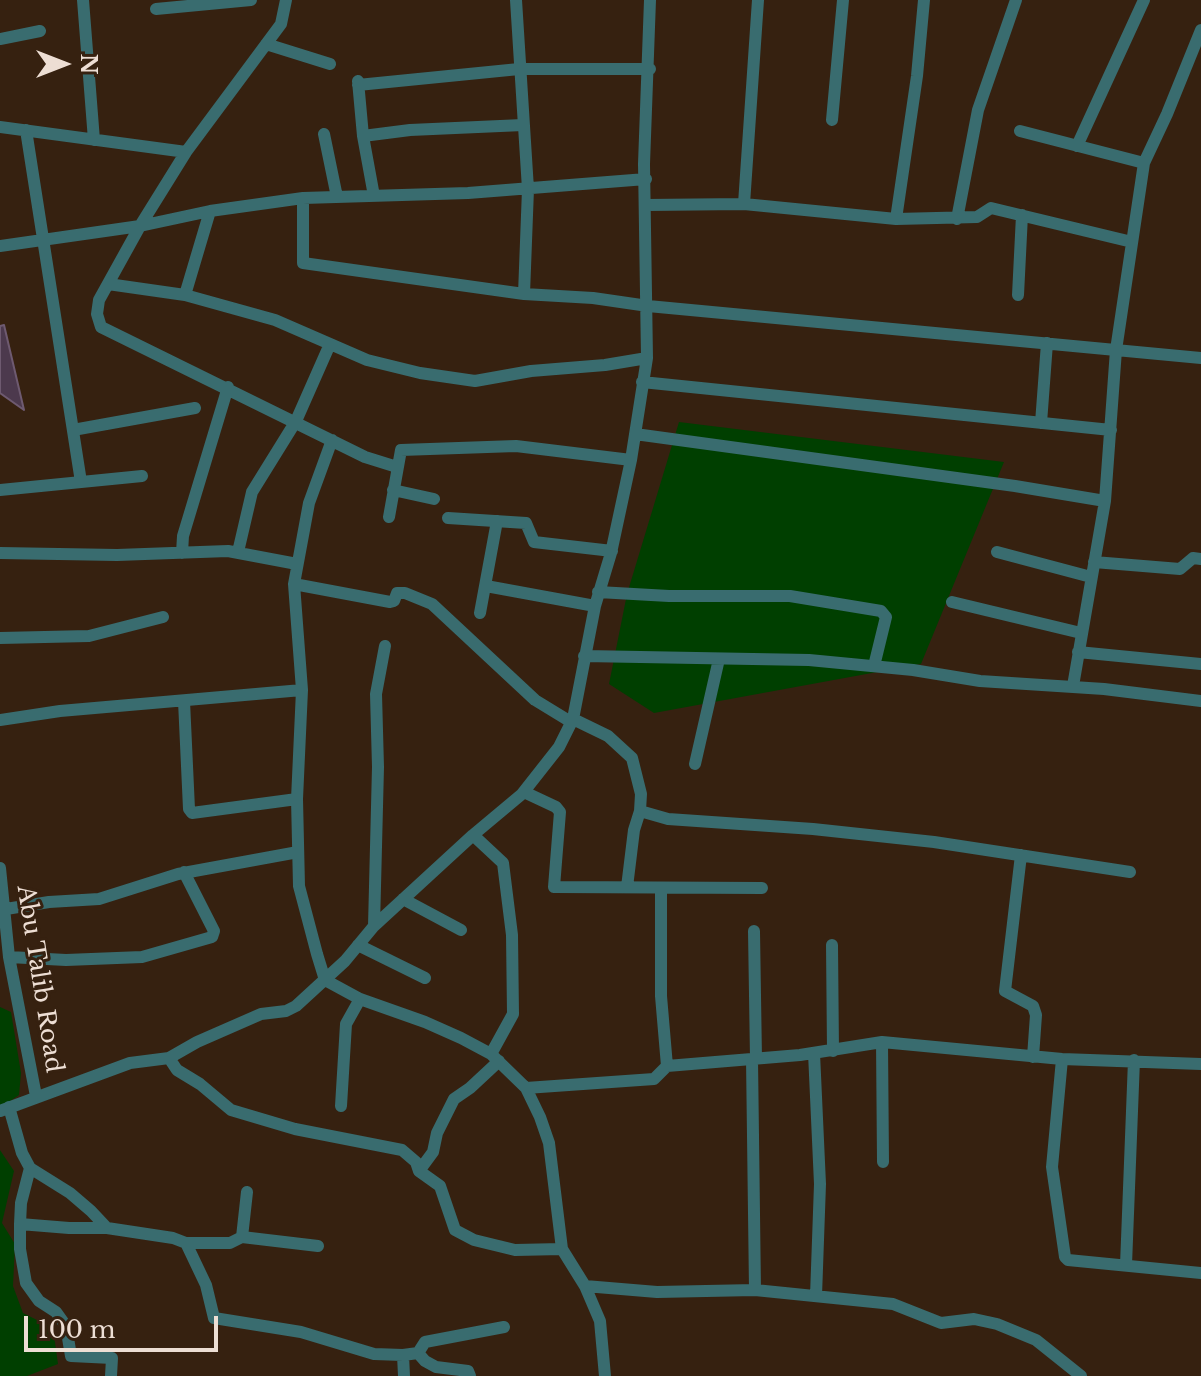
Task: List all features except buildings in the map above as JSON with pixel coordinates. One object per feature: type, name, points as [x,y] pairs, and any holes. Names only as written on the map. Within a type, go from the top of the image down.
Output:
[{"type":"street","points":[[83,0],[94,140]]},
{"type":"street","points":[[156,9],[251,0]]},
{"type":"street","points":[[286,0],[281,24],[186,152],[140,226],[99,300],[97,314],[101,327],[365,457],[397,467]]},
{"type":"street","points":[[516,0],[528,189],[524,294]]},
{"type":"street","points":[[107,1228],[70,1193],[30,1168],[4,1109],[130,1063],[169,1058],[261,1014],[286,1011],[296,1006],[325,980],[374,926],[524,792],[559,747],[572,720],[598,592],[612,551],[631,460],[647,358],[644,164],[650,69],[650,0]]},
{"type":"street","points":[[744,204],[758,0]]},
{"type":"street","points":[[832,120],[843,0]]},
{"type":"street","points":[[896,219],[917,76],[924,0]]},
{"type":"street","points":[[957,219],[978,110],[1016,0]]},
{"type":"street","points":[[1077,146],[1144,0]]},
{"type":"street","points":[[1073,686],[1105,501],[1116,350],[1144,163],[1201,30]]},
{"type":"street","points":[[0,39],[40,31]]},
{"type":"street","points":[[266,44],[330,64]]},
{"type":"street","points":[[374,196],[363,136],[358,83],[519,69],[650,69]]},
{"type":"street","points":[[363,136],[410,130],[523,125]]},
{"type":"street","points":[[0,127],[186,152]]},
{"type":"street","points":[[26,130],[81,482]]},
{"type":"street","points":[[1020,131],[1144,163]]},
{"type":"street","points":[[324,134],[337,197]]},
{"type":"street","points":[[0,246],[303,198],[528,189],[646,179]]},
{"type":"street","points":[[303,198],[303,263],[524,294],[593,298],[648,306],[1116,350],[1201,355]]},
{"type":"street","points":[[646,205],[744,204],[896,219],[977,217],[991,208],[1132,242]]},
{"type":"street","points":[[185,295],[210,211]]},
{"type":"street","points":[[1018,295],[1022,215]]},
{"type":"street","points":[[108,284],[185,295],[275,320],[367,360],[420,373],[475,381],[531,371],[647,358]]},
{"type":"street","points":[[1041,423],[1047,343]]},
{"type":"street","points":[[238,552],[252,492],[296,421],[330,344]]},
{"type":"street","points":[[642,382],[1111,430]]},
{"type":"street","points":[[182,553],[183,536],[228,387]]},
{"type":"street","points":[[73,430],[195,408]]},
{"type":"street","points":[[635,434],[1105,501]]},
{"type":"street","points":[[332,440],[309,503],[294,584],[302,690],[297,799],[299,886],[325,980],[360,999],[425,1022],[495,1058],[526,1088],[549,1143],[562,1249],[585,1286],[600,1321],[605,1376]]},
{"type":"street","points":[[389,517],[401,450],[516,446],[631,460]]},
{"type":"street","points":[[0,490],[142,476]]},
{"type":"street","points":[[393,490],[434,499]]},
{"type":"street","points":[[448,518],[526,523],[534,542],[612,551]]},
{"type":"street","points":[[480,613],[497,521]]},
{"type":"street","points":[[0,553],[117,555],[238,552],[297,564]]},
{"type":"street","points":[[997,552],[1091,577]]},
{"type":"street","points":[[1094,562],[1180,569],[1193,558],[1201,559]]},
{"type":"street","points":[[294,584],[390,602],[394,601],[397,593],[405,593],[432,604],[535,700],[608,736],[632,758],[641,794],[627,887]]},
{"type":"street","points":[[486,586],[595,606]]},
{"type":"street","points":[[598,592],[669,596],[790,596],[881,611],[886,617],[874,666]]},
{"type":"street","points":[[952,602],[1081,633]]},
{"type":"street","points":[[0,638],[89,636],[163,617]]},
{"type":"street","points":[[374,926],[378,767],[376,694],[385,646]]},
{"type":"street","points":[[1078,652],[1201,664]]},
{"type":"street","points":[[584,656],[809,660],[913,670],[980,681],[1073,686],[1201,701]]},
{"type":"street","points":[[695,764],[719,659]]},
{"type":"street","points":[[0,720],[60,711],[302,690]]},
{"type":"street","points":[[184,701],[189,809],[192,813],[297,799]]},
{"type":"street","points":[[524,792],[556,807],[560,812],[554,887],[762,888]]},
{"type":"street","points":[[640,811],[668,819],[874,836],[1130,872]]},
{"type":"street","points":[[419,1171],[433,1152],[437,1133],[454,1099],[470,1088],[495,1058],[513,1014],[512,935],[503,863],[473,835]]},
{"type":"street","points":[[6,909],[99,899],[184,872],[298,852]]},
{"type":"street","points":[[1021,855],[1005,991],[1033,1006],[1036,1015],[1033,1057]]},
{"type":"street","name":"Abu Talib Road","points":[[0,868],[9,957],[36,1096]]},
{"type":"street","points":[[9,957],[66,960],[142,957],[212,937],[214,931],[184,872]]},
{"type":"street","points":[[661,888],[661,996],[667,1066]]},
{"type":"street","points":[[403,899],[461,930]]},
{"type":"street","points":[[754,931],[755,1290]]},
{"type":"street","points":[[358,945],[425,978]]},
{"type":"street","points":[[832,945],[833,1051]]},
{"type":"street","points":[[341,1106],[346,1024],[360,999]]},
{"type":"street","points":[[526,1088],[654,1079],[667,1066],[833,1051],[882,1042],[1033,1057],[1201,1064],[1201,1052]]},
{"type":"street","points":[[882,1042],[883,1162]]},
{"type":"street","points":[[814,1053],[820,1184],[816,1296]]},
{"type":"street","points":[[169,1058],[177,1070],[200,1084],[231,1110],[295,1129],[402,1150],[416,1162],[419,1171],[440,1186],[455,1230],[474,1240],[515,1250],[562,1249]]},
{"type":"street","points":[[1062,1059],[1052,1167],[1065,1257],[1068,1260],[1201,1273]]},
{"type":"street","points":[[1126,1265],[1134,1060]]},
{"type":"street","points":[[30,1168],[21,1203],[20,1224],[20,1249],[26,1283],[39,1301],[56,1312],[66,1326],[71,1356],[112,1358],[111,1376]]},
{"type":"street","points":[[242,1237],[247,1192]]},
{"type":"street","points":[[20,1224],[107,1228],[173,1238],[186,1243],[230,1243],[242,1237],[318,1246]]},
{"type":"street","points":[[186,1243],[206,1285],[214,1318],[301,1332],[374,1354],[403,1355],[418,1353],[425,1342],[504,1327]]},
{"type":"street","points":[[585,1286],[657,1292],[755,1290],[893,1304],[941,1323],[974,1319],[997,1324],[1036,1340],[1081,1376]]},
{"type":"street","points":[[418,1353],[436,1367],[468,1371],[470,1376]]},
{"type":"street","points":[[403,1355],[404,1376]]},
{"type":"green space","points":[[679,422],[1004,462],[921,664],[654,713],[609,684],[627,594]]},
{"type":"green space","points":[[0,1007],[11,1012],[21,1073],[19,1095],[0,1108]]},
{"type":"green space","points":[[0,1150],[14,1171],[2,1223],[15,1244],[13,1286],[23,1313],[53,1328],[58,1364],[27,1376],[0,1376]]}]
